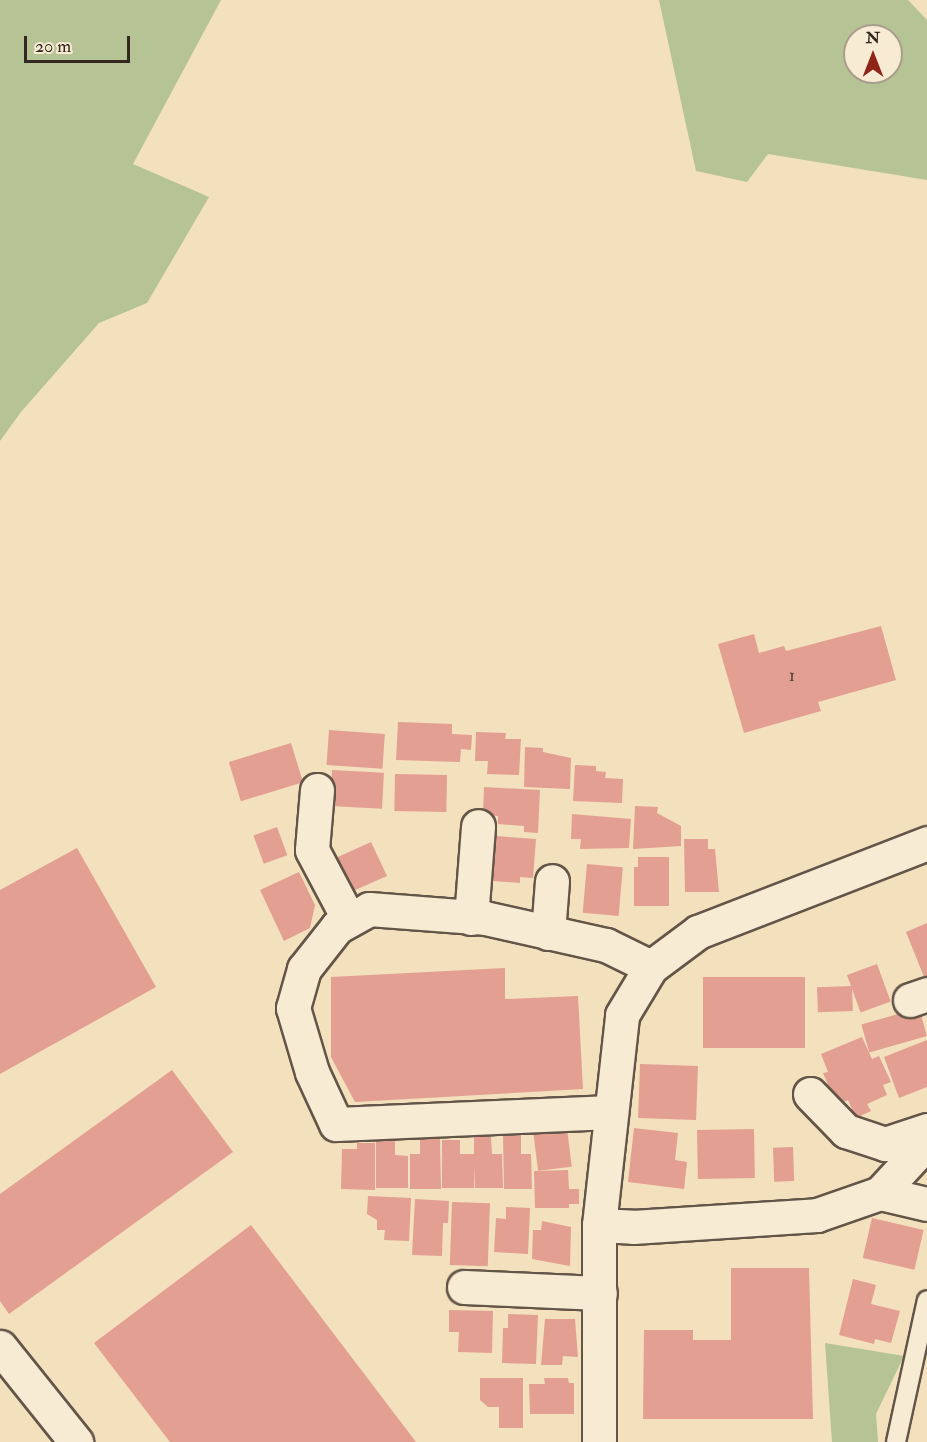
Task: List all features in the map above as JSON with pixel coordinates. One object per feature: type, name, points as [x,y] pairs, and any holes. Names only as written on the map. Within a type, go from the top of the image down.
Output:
[{"type":"street","points":[[317,790],[312,850],[350,920]]},
{"type":"street","points":[[471,918],[478,826]]},
{"type":"street","points":[[599,1442],[599,1225],[622,1015],[651,967],[698,932],[927,843]]},
{"type":"street","points":[[548,933],[552,881]]},
{"type":"street","points":[[611,1112],[336,1124],[312,1072],[293,1008],[304,969],[337,927],[369,909],[471,918],[548,933],[606,945],[651,967]]},
{"type":"street","points":[[810,1094],[846,1131],[885,1144],[927,1130]]},
{"type":"street","points":[[599,1225],[633,1227],[817,1215],[880,1193],[927,1142]]},
{"type":"street","points":[[880,1193],[927,1204]]},
{"type":"street","points":[[464,1287],[600,1293]]},
{"type":"street","points":[[0,1347],[76,1442]]},
{"type":"lane","points":[[896,1442],[927,1300]]},
{"type":"green space","points":[[0,0],[221,0],[133,164],[209,197],[147,303],[99,323],[21,412],[0,441]]},
{"type":"green space","points":[[659,0],[908,0],[927,20],[927,180],[768,154],[747,182],[696,171]]},
{"type":"green space","points":[[825,1343],[904,1356],[876,1414],[878,1442],[832,1442]]},
{"type":"building","points":[[881,626],[896,680],[818,702],[821,711],[744,733],[718,644],[754,634],[759,653],[784,646],[786,651]]},
{"type":"building","points":[[398,722],[452,724],[452,734],[472,735],[471,750],[461,749],[460,762],[396,760]]},
{"type":"building","points":[[329,730],[385,734],[382,769],[327,765]]},
{"type":"building","points":[[476,732],[506,733],[505,739],[521,739],[519,775],[487,774],[488,761],[475,761]]},
{"type":"building","points":[[291,743],[303,782],[241,801],[229,762]]},
{"type":"building","points":[[525,747],[543,748],[543,752],[571,758],[570,789],[524,787]]},
{"type":"building","points":[[575,765],[596,766],[596,771],[606,772],[605,778],[623,779],[622,803],[573,801]]},
{"type":"building","points":[[332,770],[384,773],[382,809],[330,806]]},
{"type":"building","points":[[395,774],[447,775],[446,812],[394,811]]},
{"type":"building","points":[[484,787],[540,790],[538,833],[524,832],[524,826],[498,824],[498,816],[483,815]]},
{"type":"building","points":[[635,806],[658,807],[657,813],[681,826],[681,846],[633,849]]},
{"type":"building","points":[[572,814],[631,819],[629,848],[580,849],[581,839],[571,839]]},
{"type":"building","points":[[277,827],[287,855],[264,864],[254,836]]},
{"type":"building","points":[[496,836],[536,839],[533,878],[520,877],[520,883],[493,881]]},
{"type":"building","points":[[684,839],[708,839],[708,849],[715,849],[719,892],[685,892]]},
{"type":"building","points":[[371,842],[387,876],[353,891],[342,888],[329,861]]},
{"type":"building","points":[[77,848],[156,987],[0,1074],[0,890]]},
{"type":"building","points":[[638,857],[669,857],[669,906],[634,906],[634,867],[638,867]]},
{"type":"building","points":[[587,864],[623,867],[619,916],[583,913]]},
{"type":"building","points":[[299,872],[315,905],[310,928],[284,941],[260,890]]},
{"type":"building","points":[[927,923],[927,976],[924,977],[906,932]]},
{"type":"building","points":[[877,964],[891,1002],[861,1013],[847,975]]},
{"type":"building","points":[[505,968],[505,999],[578,996],[583,1089],[355,1102],[331,1057],[331,977]]},
{"type":"building","points":[[703,977],[805,977],[805,1048],[703,1048]]},
{"type":"building","points":[[852,986],[853,1011],[818,1012],[817,987]]},
{"type":"building","points":[[919,1008],[927,1036],[869,1052],[861,1025]]},
{"type":"building","points":[[862,1037],[872,1059],[879,1056],[891,1082],[883,1085],[887,1095],[867,1104],[871,1111],[856,1118],[848,1100],[837,1105],[823,1073],[828,1072],[821,1054]]},
{"type":"building","points":[[927,1040],[927,1087],[899,1098],[884,1057]]},
{"type":"building","points":[[640,1064],[698,1066],[696,1120],[638,1118]]},
{"type":"building","points":[[172,1070],[233,1152],[9,1314],[0,1301],[0,1194]]},
{"type":"building","points":[[567,1128],[572,1167],[538,1171],[533,1132]]},
{"type":"building","points":[[634,1128],[678,1133],[675,1160],[687,1162],[684,1189],[628,1182]]},
{"type":"building","points":[[754,1129],[755,1178],[698,1179],[697,1130]]},
{"type":"building","points":[[521,1135],[521,1154],[531,1154],[532,1189],[504,1189],[503,1136]]},
{"type":"building","points":[[376,1137],[395,1137],[395,1155],[408,1156],[408,1188],[376,1188]]},
{"type":"building","points":[[474,1137],[491,1137],[492,1154],[502,1154],[503,1188],[475,1188],[474,1167],[474,1188],[442,1188],[442,1140],[460,1140],[460,1154],[474,1154]]},
{"type":"building","points":[[420,1139],[440,1139],[441,1189],[410,1189],[410,1154],[420,1154]]},
{"type":"building","points":[[357,1143],[375,1143],[375,1190],[341,1189],[342,1149],[357,1149]]},
{"type":"building","points":[[793,1147],[794,1181],[774,1182],[773,1148]]},
{"type":"building","points":[[568,1170],[569,1189],[579,1189],[579,1204],[569,1204],[569,1208],[535,1208],[534,1171]]},
{"type":"building","points":[[368,1196],[411,1198],[409,1241],[384,1240],[385,1230],[377,1230],[377,1220],[367,1214]]},
{"type":"building","points":[[415,1199],[449,1201],[448,1223],[443,1223],[442,1256],[412,1255]]},
{"type":"building","points":[[452,1202],[490,1203],[488,1266],[450,1265]]},
{"type":"building","points":[[506,1207],[530,1208],[528,1254],[494,1252],[496,1218],[506,1219]]},
{"type":"building","points":[[872,1218],[924,1230],[914,1270],[863,1258]]},
{"type":"building","points":[[542,1221],[571,1227],[570,1266],[532,1259],[533,1230],[541,1230]]},
{"type":"building","points":[[251,1225],[416,1442],[170,1442],[94,1343]]},
{"type":"building","points":[[731,1268],[809,1268],[813,1419],[643,1419],[644,1330],[693,1330],[693,1340],[731,1340]]},
{"type":"building","points":[[853,1279],[876,1285],[871,1304],[900,1311],[891,1343],[875,1339],[874,1344],[839,1335]]},
{"type":"building","points":[[449,1310],[493,1311],[492,1353],[458,1352],[459,1332],[449,1332]]},
{"type":"building","points":[[508,1314],[538,1315],[536,1364],[502,1363],[503,1328],[508,1328]]},
{"type":"building","points":[[545,1319],[575,1319],[578,1357],[563,1356],[562,1365],[541,1365]]},
{"type":"building","points":[[480,1378],[523,1378],[523,1428],[499,1428],[499,1407],[488,1407],[480,1400]]},
{"type":"building","points":[[544,1378],[568,1378],[569,1383],[574,1383],[574,1414],[530,1414],[529,1384],[545,1384]]}]
